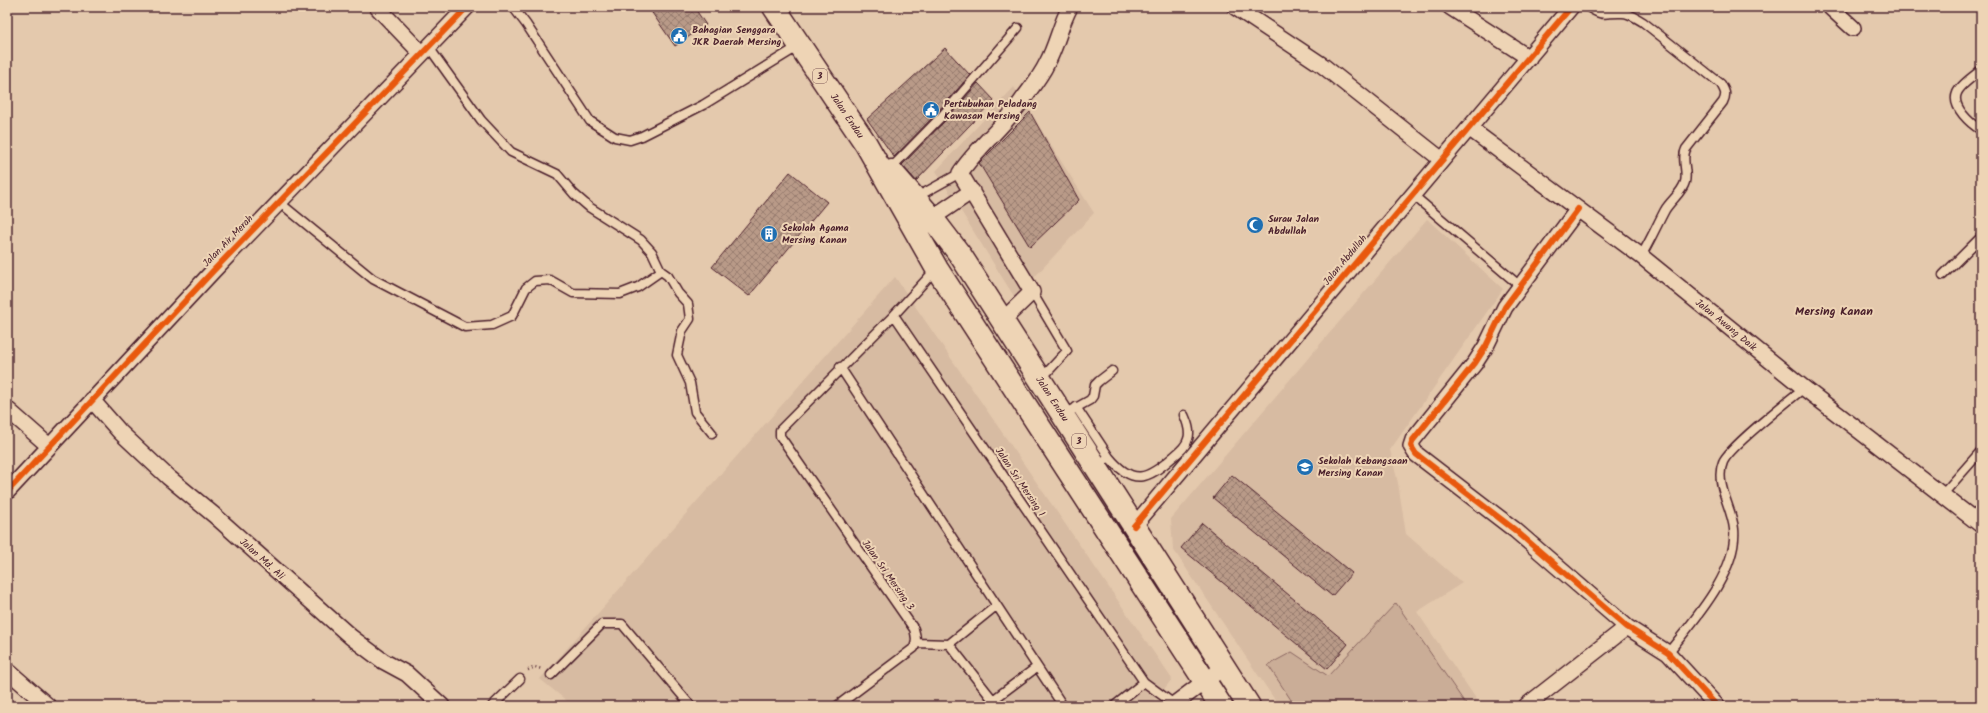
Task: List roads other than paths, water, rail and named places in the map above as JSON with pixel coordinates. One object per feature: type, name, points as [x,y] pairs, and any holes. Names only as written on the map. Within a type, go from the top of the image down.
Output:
[{"type":"highway","name":"Jalan Endau","points":[[774,7],[866,144],[937,269],[1221,706]]},
{"type":"highway","name":"Jalan Endau","points":[[866,144],[890,169],[932,218],[961,256],[1040,380],[1069,411],[1102,462],[1134,526],[1250,706]]},
{"type":"street","points":[[376,7],[425,49]]},
{"type":"street","name":"Jalan Air Merah","points":[[7,492],[279,202],[467,7]]},
{"type":"street","points":[[1002,321],[1032,292],[972,191],[960,174],[969,160],[1014,112],[1035,82],[1047,63],[1063,20],[1070,7]]},
{"type":"street","points":[[1234,7],[1322,65],[1442,160]]},
{"type":"street","points":[[1450,7],[1529,58]]},
{"type":"street","name":"Jalan Abdullah","points":[[1134,526],[1571,7]]},
{"type":"street","points":[[1830,7],[1853,28]]},
{"type":"street","name":"Jalan Awang Daik","points":[[1469,128],[1641,256],[1804,388],[1943,494],[1981,525]]},
{"type":"street","points":[[919,239],[932,218],[972,191]]},
{"type":"street","points":[[1578,209],[1505,307],[1486,346],[1475,363],[1413,440],[1411,446],[1416,454],[1515,530],[1627,627],[1668,653],[1717,706]]},
{"type":"street","name":"Jalan Md. Ali","points":[[92,400],[120,432],[168,477],[214,515],[351,637],[383,660],[407,674],[442,706]]},
{"type":"street","points":[[7,410],[49,446]]},
{"type":"street","points":[[1526,706],[1627,627]]},
{"type":"street","points":[[1174,705],[1224,667]]},
{"type":"street","points":[[7,670],[48,706]]},
{"type":"lane","points":[[513,7],[526,24],[590,121],[615,137],[630,140],[642,136],[703,105],[800,46]]},
{"type":"lane","points":[[1588,7],[1604,15],[1621,13],[1630,15],[1643,22],[1721,84],[1725,91],[1726,96],[1723,102],[1686,149],[1683,155],[1686,172],[1685,183],[1680,192],[1666,208],[1652,239],[1641,256]]},
{"type":"lane","points":[[890,169],[922,138],[1018,28]]},
{"type":"lane","points":[[425,49],[481,120],[511,152],[557,174],[574,194],[589,207],[641,240],[652,252],[661,271],[668,276],[678,293],[688,304],[690,319],[682,331],[677,356],[690,383],[695,412],[712,433]]},
{"type":"lane","points":[[1981,70],[1957,92],[1956,97],[1957,104],[1963,114],[1981,130]]},
{"type":"lane","points":[[914,198],[960,174]]},
{"type":"lane","points":[[1413,195],[1520,286]]},
{"type":"lane","points":[[279,202],[373,279],[465,326],[492,325],[512,316],[526,288],[535,281],[550,280],[573,293],[620,294],[638,287],[661,271]]},
{"type":"lane","points":[[1943,275],[1981,237]]},
{"type":"lane","points":[[937,269],[894,315],[840,367],[1063,706]]},
{"type":"lane","points":[[1032,292],[1067,351],[1040,380]]},
{"type":"lane","name":"Jalan Sri Mersing 1","points":[[894,315],[1144,682],[1174,705]]},
{"type":"lane","name":"Jalan Sri Mersing 3","points":[[840,367],[786,422],[780,430],[780,436],[914,629],[916,643]]},
{"type":"lane","points":[[1069,411],[1090,400],[1093,396],[1095,385],[1098,381],[1112,372]]},
{"type":"lane","points":[[1668,653],[1703,609],[1727,569],[1734,547],[1734,529],[1719,472],[1724,460],[1736,446],[1804,388]]},
{"type":"lane","points":[[1102,462],[1132,476],[1142,476],[1158,470],[1186,445],[1189,437],[1184,415]]},
{"type":"lane","points":[[1943,494],[1981,451]]},
{"type":"lane","points":[[837,706],[914,648],[916,643],[949,644],[996,606]]},
{"type":"lane","points":[[551,676],[602,624],[622,624],[690,706]]},
{"type":"lane","points":[[949,644],[993,700]]},
{"type":"lane","points":[[985,706],[1037,667]]},
{"type":"lane","points":[[492,706],[520,680]]},
{"type":"lane","points":[[1114,706],[1144,682]]},
{"type":"place","name":"Bahagian Senggara JKR Daerah Mersing","points":[[679,36]]},
{"type":"place","name":"Pertubuhan Peladang Kawasan Mersing","points":[[931,110]]},
{"type":"place","name":"Surau Jalan Abdullah","points":[[1255,225]]},
{"type":"place","name":"Sekolah Agama Mersing Kanan","points":[[769,234]]},
{"type":"place","name":"Sekolah Kebangsaan Mersing Kanan","points":[[1305,467]]},
{"type":"district","name":"Mersing Kanan","points":[[1834,311]]}]
